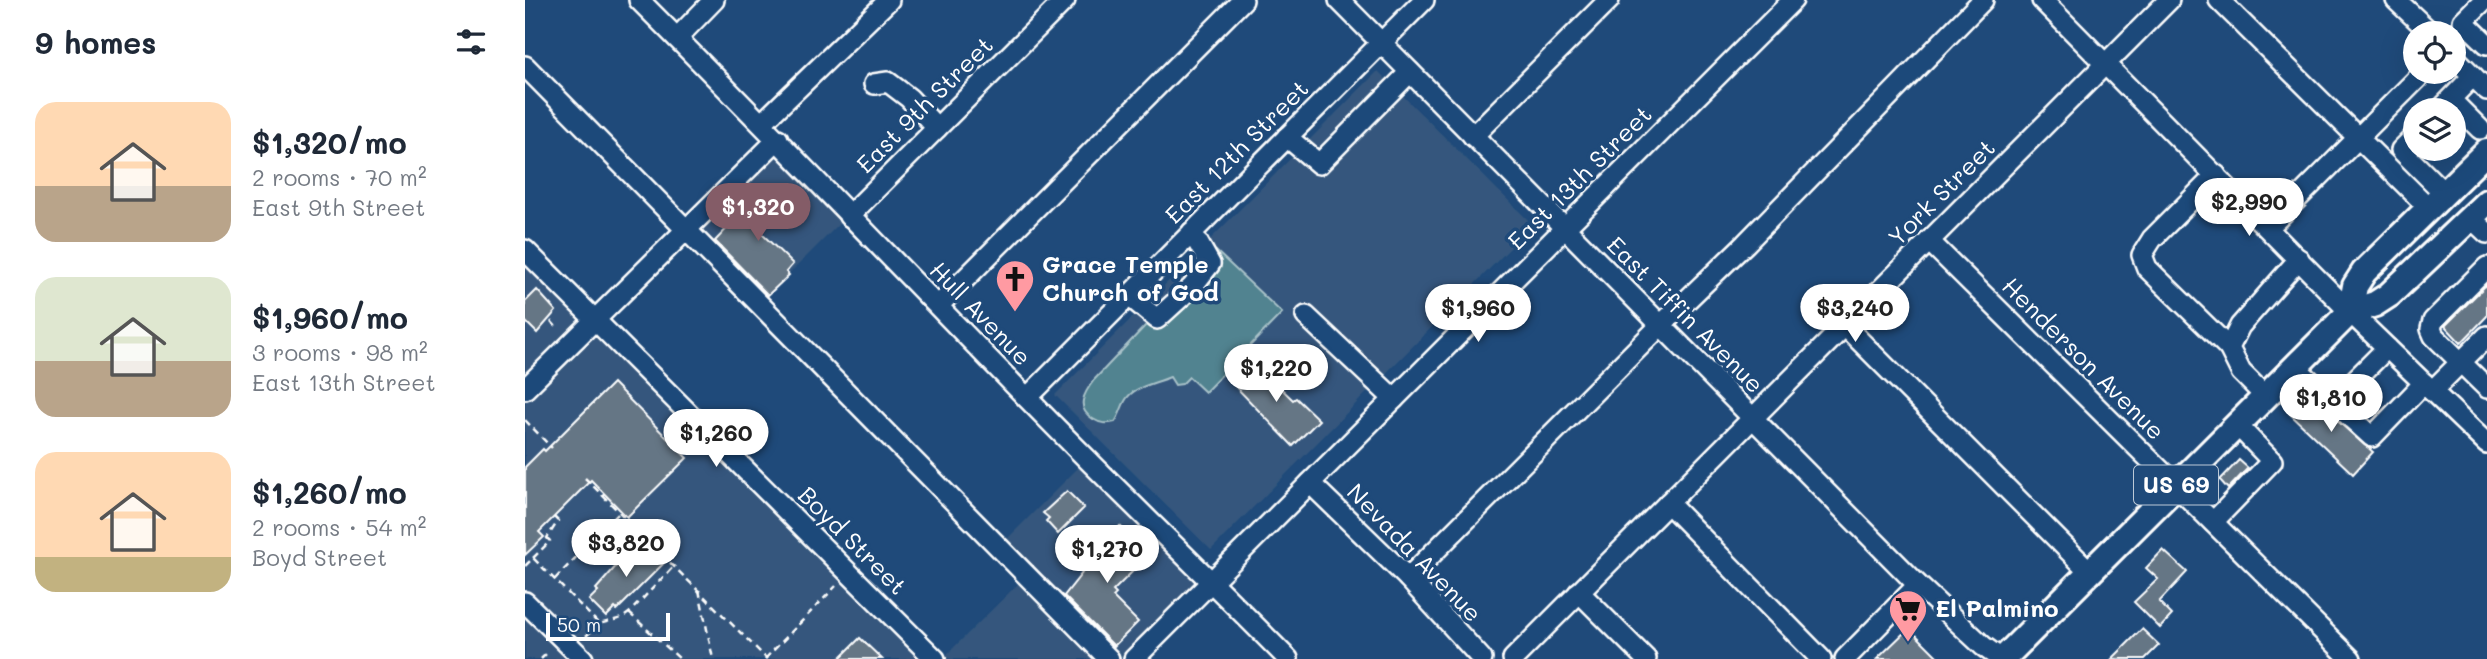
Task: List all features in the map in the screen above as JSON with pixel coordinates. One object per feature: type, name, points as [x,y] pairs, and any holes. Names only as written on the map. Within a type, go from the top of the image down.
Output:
[{"type":"main road","name":"US 69","points":[[2350,312],[2355,286],[2364,272],[2437,201],[2484,140]]},
{"type":"main road","name":"US 69","points":[[2002,659],[2350,312],[2375,304],[2389,295],[2482,218]]},
{"type":"street","name":"Hull Avenue","points":[[639,0],[778,139],[849,216],[939,305],[1027,398],[1213,581],[1288,659]]},
{"type":"street","points":[[677,38],[714,0]]},
{"type":"street","points":[[762,123],[889,0]]},
{"type":"street","name":"East 9th Street","points":[[849,216],[1065,0]]},
{"type":"street","points":[[939,305],[1243,0]]},
{"type":"street","name":"East Tiffin Avenue","points":[[1339,0],[1918,584],[1983,646],[2002,659]]},
{"type":"street","name":"East 12th Street","points":[[1027,398],[1424,0]]},
{"type":"street","points":[[1473,136],[1609,0]]},
{"type":"street","name":"East 13th Street","points":[[1134,659],[1793,0]]},
{"type":"street","points":[[1408,578],[1745,244],[1983,0]]},
{"type":"street","points":[[2042,0],[2350,312],[2487,444]]},
{"type":"street","name":"York Street","points":[[1513,659],[2169,0]]},
{"type":"street","points":[[2219,0],[2360,137],[2437,201]]},
{"type":"street","points":[[2396,0],[2418,21]]},
{"type":"street","points":[[2484,0],[2463,21],[2487,44]]},
{"type":"street","points":[[525,66],[1109,659]]},
{"type":"street","points":[[2457,98],[2480,83],[2466,69]]},
{"type":"street","points":[[1287,137],[1319,164],[1410,72]]},
{"type":"street","points":[[874,84],[888,82],[909,98],[937,128]]},
{"type":"street","points":[[2268,228],[2412,84]]},
{"type":"street","points":[[2466,123],[2484,140]]},
{"type":"street","points":[[525,389],[778,139]]},
{"type":"street","points":[[2409,161],[2437,201]]},
{"type":"street","points":[[2216,175],[2153,239],[2142,256],[2147,268],[2229,348],[2241,372],[2265,396]]},
{"type":"street","points":[[1129,296],[1157,319],[1192,286],[1210,264],[1192,232]]},
{"type":"street","name":"Henderson Avenue","points":[[1929,241],[2351,659]]},
{"type":"street","name":"Boyd Street","points":[[525,250],[935,659]]},
{"type":"street","points":[[2229,348],[2240,326],[2299,259]]},
{"type":"street","points":[[2487,267],[2434,321],[2431,329],[2434,336],[2487,388]]},
{"type":"street","points":[[1306,316],[1394,399]]},
{"type":"street","points":[[1845,326],[2090,572]]},
{"type":"street","points":[[2295,367],[2372,437],[2428,387],[2460,363],[2487,336]]},
{"type":"street","points":[[2333,402],[2388,348]]},
{"type":"street","points":[[2213,522],[2272,461],[2237,425]]},
{"type":"street","name":"Nevada Avenue","points":[[1310,483],[1408,578],[1482,659]]},
{"type":"street","points":[[1668,503],[1821,659]]},
{"type":"street","points":[[1845,659],[1918,584]]},
{"type":"street","points":[[1579,593],[1646,659]]},
{"type":"street","points":[[525,602],[583,659]]},
{"type":"path","points":[[525,420],[552,448]]},
{"type":"path","points":[[585,478],[766,659],[849,573]]},
{"type":"path","points":[[555,579],[619,513]]},
{"type":"path","points":[[525,566],[550,541],[547,538],[558,521],[554,517]]},
{"type":"path","points":[[525,557],[529,562]]},
{"type":"path","points":[[533,558],[599,624],[622,618],[629,613],[674,566]]},
{"type":"path","points":[[698,590],[713,659]]},
{"type":"path","points":[[629,613],[680,659]]},
{"type":"shaded area","points":[[1378,71],[1533,225],[1211,550],[1055,395]]},
{"type":"shaded area","points":[[768,149],[841,222],[762,301],[696,235],[598,332],[924,659],[525,659],[525,258],[590,324]]},
{"type":"shaded area","points":[[1082,464],[1196,578],[1193,586],[1119,659],[942,659],[1022,580],[994,552]]},
{"type":"green space","points":[[1216,251],[1282,313],[1205,392],[1189,377],[1182,384],[1175,385],[1170,377],[1133,392],[1125,401],[1115,422],[1099,422],[1087,415],[1083,400],[1090,385]]},
{"type":"building","points":[[776,186],[791,201],[760,232],[793,264],[786,272],[789,275],[768,295],[715,241],[734,221],[737,224]]},
{"type":"building","points":[[2487,284],[2487,316],[2461,343],[2445,326]]},
{"type":"building","points":[[537,290],[556,311],[537,333],[525,321],[525,302]]},
{"type":"building","points":[[1254,362],[1293,400],[1296,398],[1319,420],[1293,446],[1233,384]]},
{"type":"building","points":[[613,383],[687,458],[627,517],[591,480],[539,532],[544,537],[525,555],[525,467],[543,449],[545,451]]},
{"type":"building","points":[[2307,394],[2373,452],[2353,474],[2289,413]]},
{"type":"building","points":[[2239,460],[2248,468],[2228,489],[2220,480]]},
{"type":"building","points":[[1067,491],[1084,508],[1058,534],[1046,521],[1049,518],[1043,513]]},
{"type":"building","points":[[1120,526],[1129,535],[1131,533],[1147,552],[1139,561],[1141,563],[1113,591],[1116,594],[1113,597],[1138,622],[1114,646],[1064,596],[1082,573],[1078,569]]},
{"type":"building","points":[[643,542],[664,563],[617,610],[615,608],[606,617],[589,600],[618,564]]},
{"type":"building","points":[[2163,550],[2187,572],[2159,602],[2172,615],[2160,628],[2134,602],[2158,579],[2146,568]]},
{"type":"building","name":"El Palmino","points":[[1909,628],[1940,659],[1877,659]]},
{"type":"building","points":[[2142,629],[2159,645],[2145,659],[2112,659]]},
{"type":"building","points":[[860,638],[882,659],[839,659]]},
{"type":"place","name":"Grace Temple Church of God","points":[[1015,313]]},
{"type":"place","name":"El Palmino","points":[[1908,643]]}]
